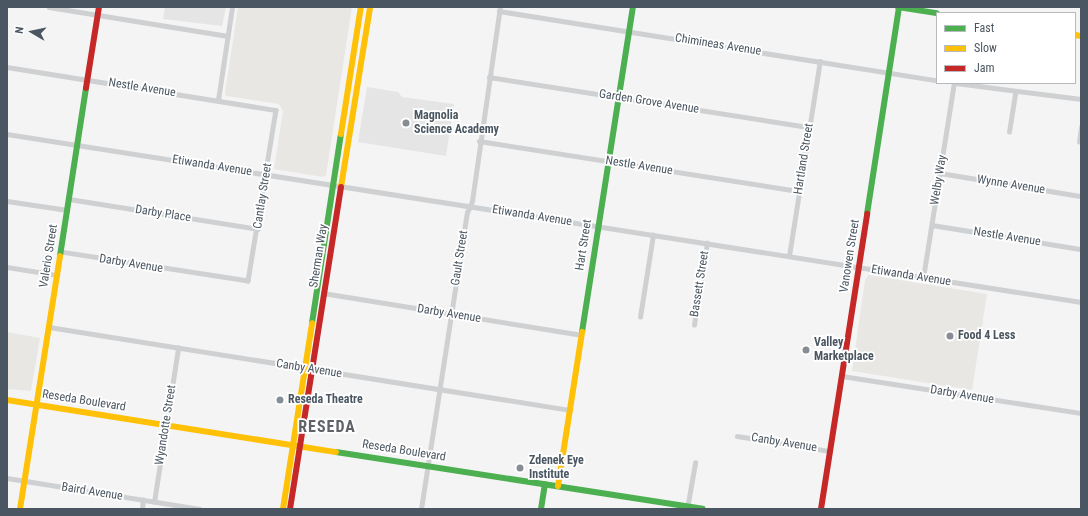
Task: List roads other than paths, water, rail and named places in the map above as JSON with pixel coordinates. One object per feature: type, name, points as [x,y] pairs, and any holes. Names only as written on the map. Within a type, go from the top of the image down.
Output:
[{"type":"main road","name":"Valerio Street","points":[[20,509],[99,7]]},
{"type":"main road","name":"Sherman Way","points":[[283,509],[361,7]]},
{"type":"main road","name":"Sherman Way","points":[[290,509],[370,7]]},
{"type":"main road","name":"Hart Street","points":[[558,486],[633,7]]},
{"type":"main road","points":[[899,7],[936,13]]},
{"type":"main road","name":"Vanowen Street","points":[[821,509],[899,7]]},
{"type":"main road","name":"Reseda Boulevard","points":[[7,400],[558,486],[688,508],[703,509]]},
{"type":"main road","points":[[541,509],[545,484]]},
{"type":"street","points":[[49,7],[228,36]]},
{"type":"street","points":[[218,100],[232,7]]},
{"type":"street","name":"Chimineas Avenue","points":[[499,9],[936,80]]},
{"type":"street","name":"Gault Street","points":[[421,509],[499,9]]},
{"type":"street","name":"Hartland Street","points":[[789,256],[820,61]]},
{"type":"street","name":"Nestle Avenue","points":[[7,67],[276,110]]},
{"type":"street","name":"Garden Grove Avenue","points":[[489,76],[809,127]]},
{"type":"street","name":"Welby Way","points":[[924,278],[955,84]]},
{"type":"street","points":[[961,84],[1015,93],[1081,99]]},
{"type":"street","points":[[1009,132],[1015,93]]},
{"type":"street","name":"Cantlay Street","points":[[248,281],[258,229],[276,110]]},
{"type":"street","points":[[1079,142],[1081,127]]},
{"type":"street","name":"Etiwanda Avenue","points":[[7,134],[1081,302]]},
{"type":"street","name":"Nestle Avenue","points":[[479,141],[799,191]]},
{"type":"street","name":"Wynne Avenue","points":[[940,173],[1081,196]]},
{"type":"street","name":"Darby Place","points":[[69,199],[258,229]]},
{"type":"street","points":[[7,201],[67,210]]},
{"type":"street","name":"Nestle Avenue","points":[[932,225],[1081,249]]},
{"type":"street","points":[[640,317],[653,235]]},
{"type":"street","name":"Bassett Street","points":[[694,325],[707,243]]},
{"type":"street","name":"Darby Avenue","points":[[60,252],[248,281]]},
{"type":"street","points":[[7,267],[57,275]]},
{"type":"street","name":"Darby Avenue","points":[[317,291],[324,294],[581,335]]},
{"type":"street","name":"Canby Avenue","points":[[49,327],[570,410]]},
{"type":"street","name":"Wyandotte Street","points":[[154,502],[178,348]]},
{"type":"street","name":"Darby Avenue","points":[[842,376],[1081,413]]},
{"type":"street","name":"Canby Avenue","points":[[737,436],[830,451]]},
{"type":"street","points":[[688,508],[695,463]]},
{"type":"street","name":"Baird Avenue","points":[[7,478],[24,482],[200,509]]},
{"type":"street","points":[[142,509],[143,500]]},
{"type":"place","name":"Magnolia Science Academy","points":[[406,123]]},
{"type":"place","name":"Food 4 Less","points":[[950,336]]},
{"type":"place","name":"Valley Marketplace","points":[[806,350]]},
{"type":"place","name":"Reseda Theatre","points":[[280,400]]},
{"type":"place","name":"Zdenek Eye Institute","points":[[520,468]]},
{"type":"district","name":"RESEDA","points":[[327,427]]}]
